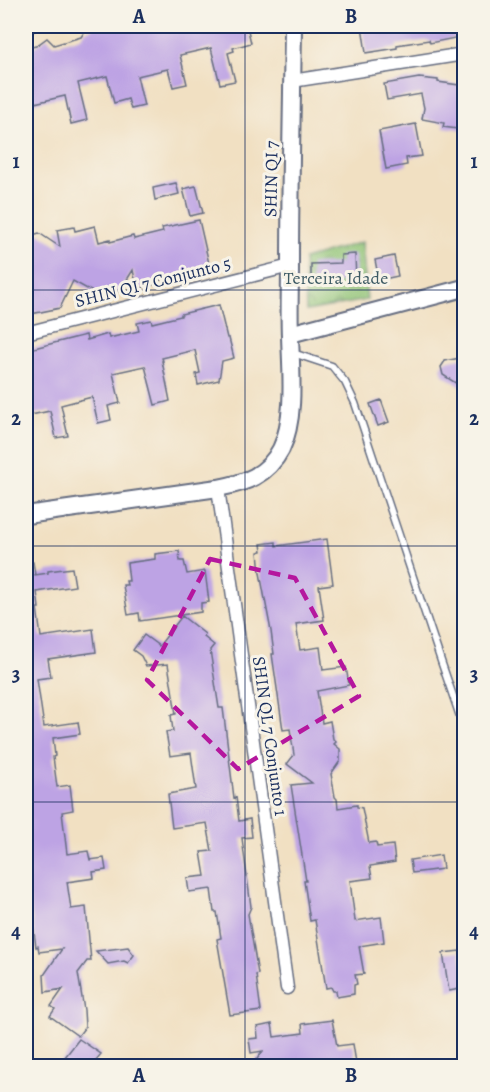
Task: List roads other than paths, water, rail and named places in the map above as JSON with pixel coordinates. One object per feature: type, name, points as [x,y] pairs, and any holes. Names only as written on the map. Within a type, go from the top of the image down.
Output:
[{"type":"street","name":"SHIN QI 7","points":[[26,515],[239,484],[253,479],[277,457],[290,419],[293,26]]},
{"type":"street","points":[[292,81],[465,54]]},
{"type":"street","name":"SHIN QI 7 Conjunto 5","points":[[26,333],[290,266]]},
{"type":"street","points":[[290,334],[465,288]]},
{"type":"street","name":"SHIN QL 7 Conjunto 1","points":[[218,488],[287,988]]},
{"type":"lane","points":[[291,352],[332,366],[345,382],[355,403],[465,728]]},
{"type":"park label","name":"Terceira Idade","points":[[336,278]]}]
